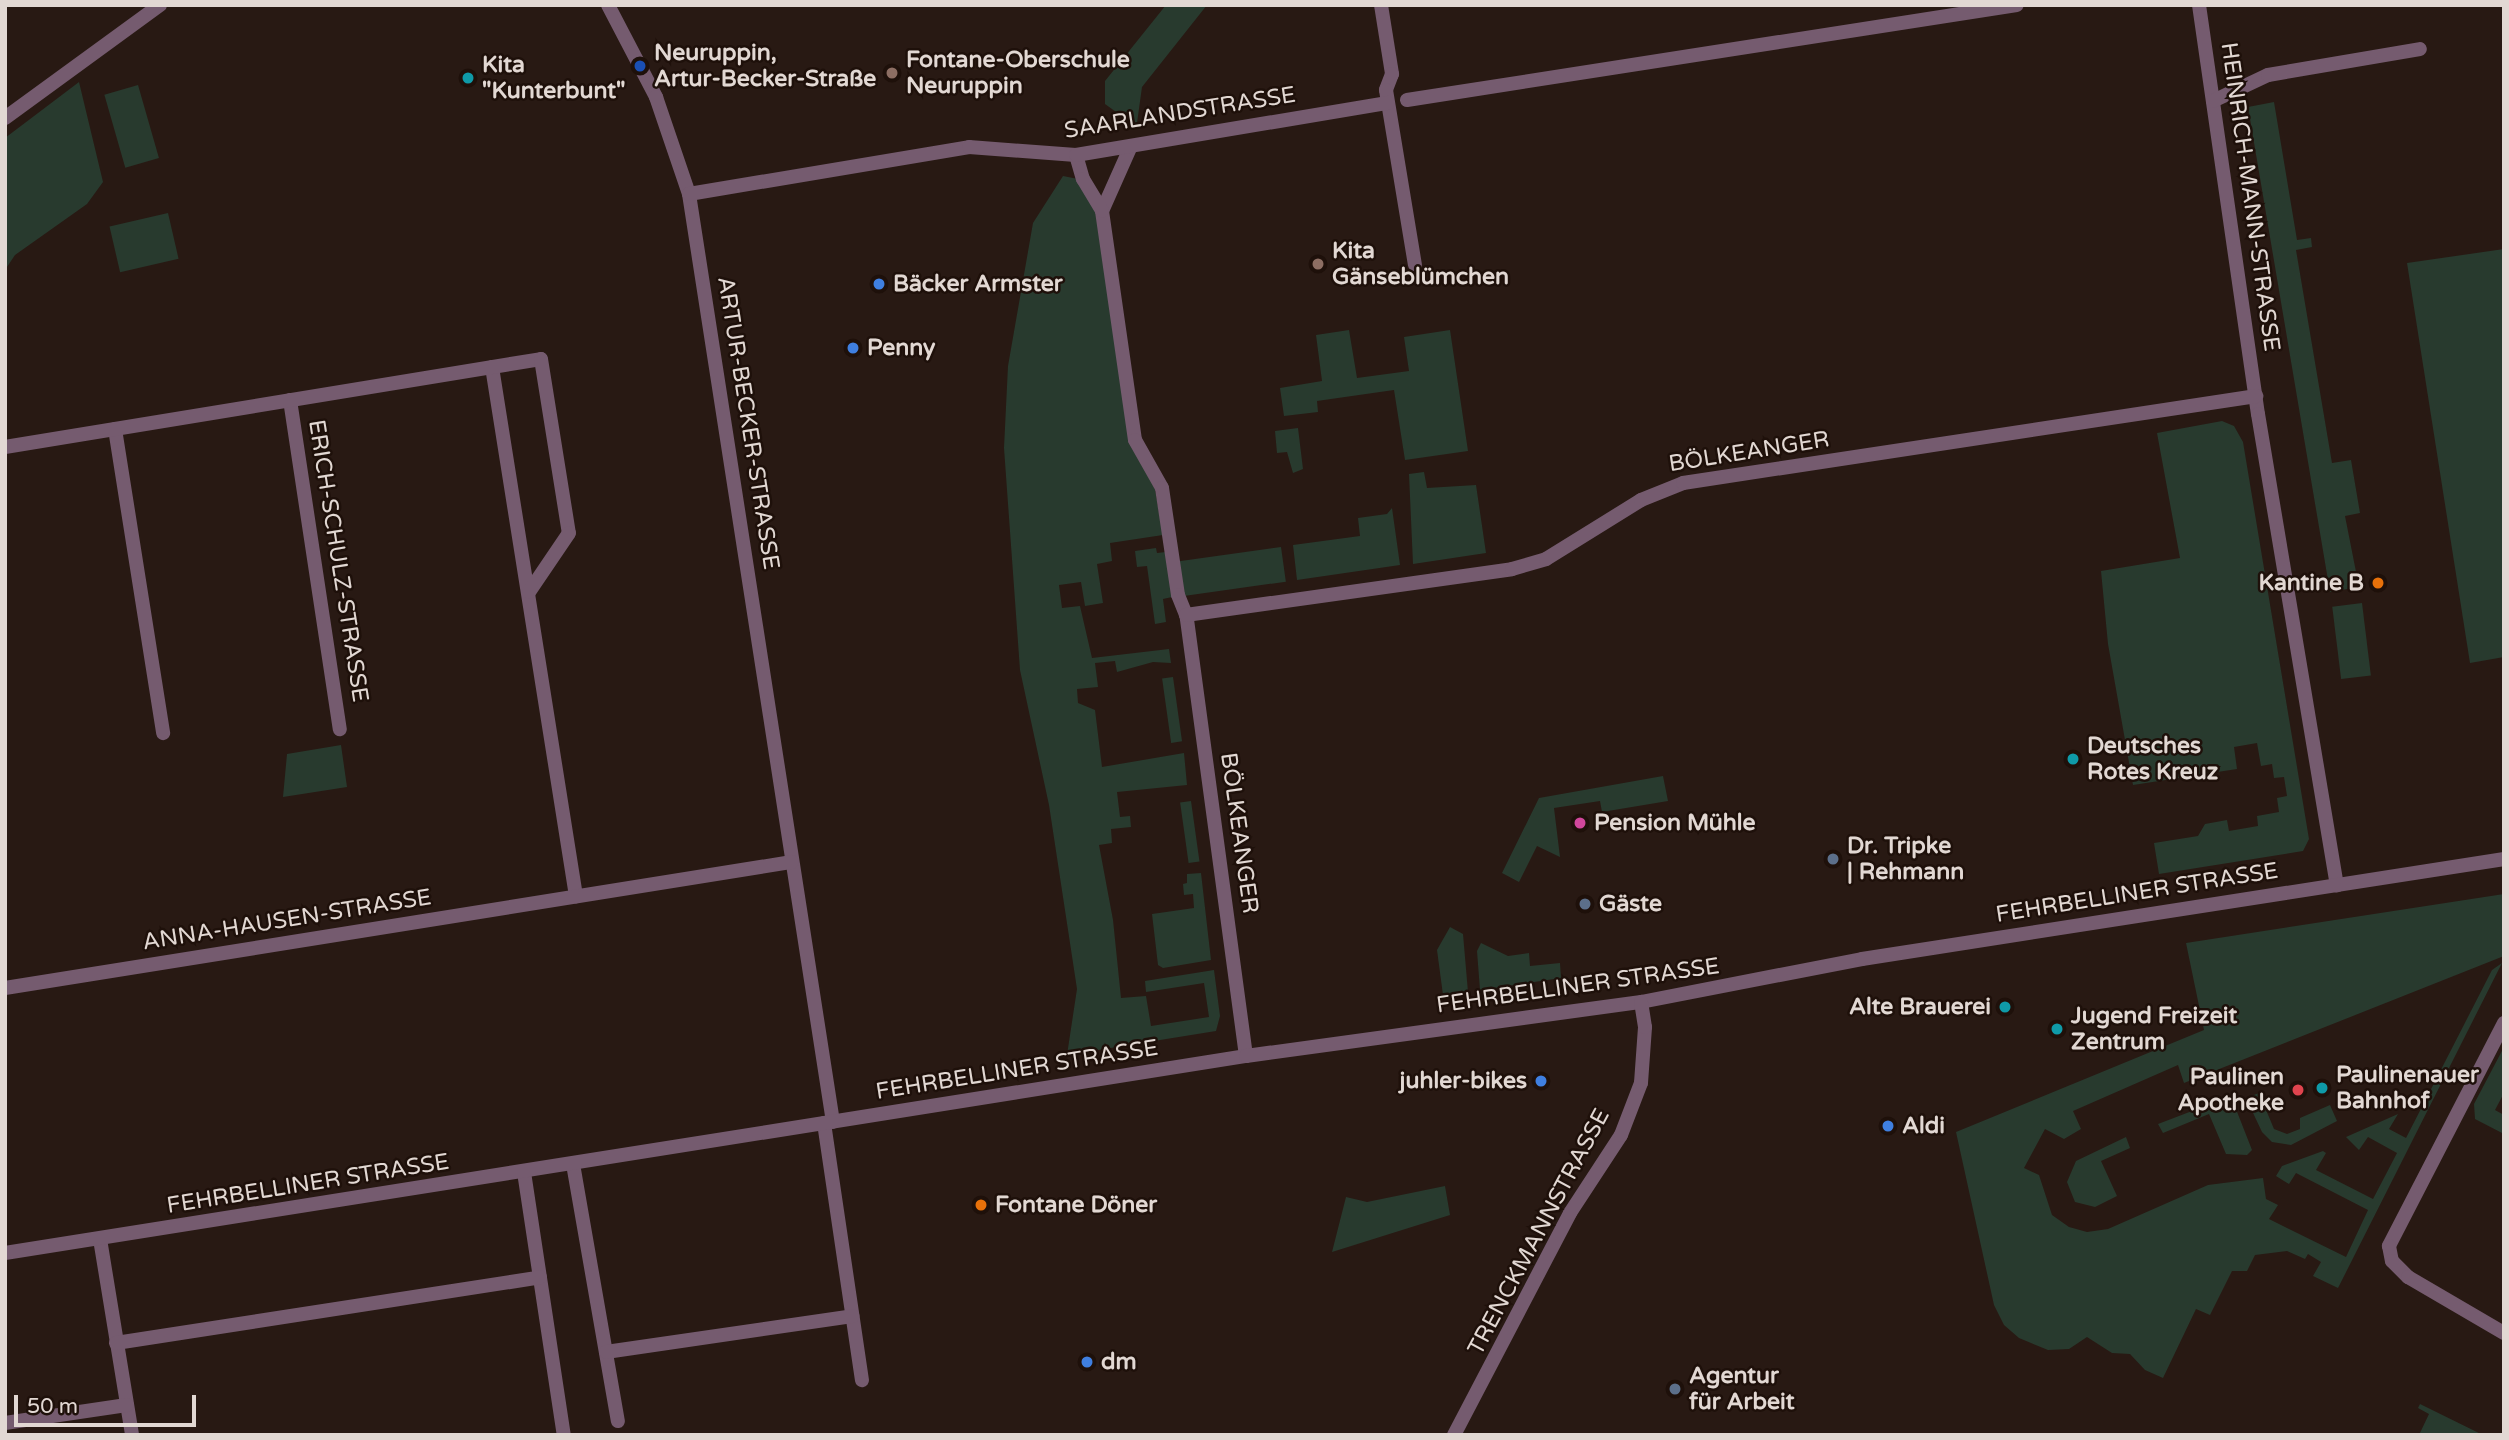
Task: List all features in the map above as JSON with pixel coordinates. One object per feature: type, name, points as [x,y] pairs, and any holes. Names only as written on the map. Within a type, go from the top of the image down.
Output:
[{"type":"street","points":[[5,118],[160,5]]},
{"type":"street","name":"ARTUR-BECKER-STRASSE","points":[[608,5],[656,97],[689,194],[792,862],[829,1122]]},
{"type":"street","points":[[1381,5],[1392,74],[1387,97],[1415,265]]},
{"type":"street","points":[[1407,100],[2017,5]]},
{"type":"street","name":"HEINRICH-MANN-STRASSE","points":[[2199,5],[2256,396]]},
{"type":"street","points":[[2213,101],[2268,75],[2420,50]]},
{"type":"street","name":"SAARLANDSTRASSE","points":[[689,194],[969,147],[1076,155],[1387,97]]},
{"type":"street","points":[[1102,211],[1131,146]]},
{"type":"street","name":"BÖLKEANGER","points":[[1076,155],[1083,179],[1102,211],[1135,440],[1162,488],[1178,595],[1186,615],[1246,1056]]},
{"type":"street","name":"ERICH-SCHULZ-STRASSE","points":[[5,447],[541,359],[569,533],[529,592]]},
{"type":"street","points":[[492,367],[576,896],[792,862]]},
{"type":"street","points":[[2256,396],[2337,885]]},
{"type":"street","name":"BÖLKEANGER","points":[[1186,615],[1512,569],[1546,559],[1641,500],[1683,483],[2256,396]]},
{"type":"street","name":"ERICH-SCHULZ-STRASSE","points":[[290,400],[340,729]]},
{"type":"street","points":[[115,429],[163,733]]},
{"type":"street","name":"FEHRBELLINER STRASSE","points":[[5,1253],[1246,1056],[1641,1002],[1862,959],[2504,859]]},
{"type":"street","name":"ANNA-HAUSEN-STRASSE","points":[[5,988],[576,896]]},
{"type":"street","name":"TRENCKMANNSTRASSE","points":[[1454,1435],[1570,1213],[1621,1135],[1641,1083],[1645,1027],[1641,1002]]},
{"type":"street","points":[[2504,1023],[2389,1246],[2392,1261],[2408,1277],[2504,1333]]},
{"type":"street","points":[[829,1122],[862,1380]]},
{"type":"street","points":[[573,1164],[618,1421]]},
{"type":"street","points":[[524,1172],[564,1435]]},
{"type":"street","points":[[100,1239],[132,1435]]},
{"type":"street","points":[[116,1343],[540,1277]]},
{"type":"street","points":[[606,1352],[852,1316]]},
{"type":"street","points":[[5,1423],[127,1405]]},
{"type":"green space","points":[[1166,5],[1207,5],[1142,87],[1137,123],[1130,122],[1105,104],[1105,81]]},
{"type":"green space","points":[[79,82],[103,182],[87,204],[15,255],[5,270],[5,138]]},
{"type":"green space","points":[[138,85],[159,158],[125,168],[104,95]]},
{"type":"green space","points":[[2274,102],[2297,240],[2311,238],[2312,247],[2296,250],[2332,463],[2351,460],[2360,513],[2345,516],[2359,587],[2330,592],[2248,107]]},
{"type":"green space","points":[[1063,176],[1078,179],[1099,215],[1131,443],[1155,489],[1163,535],[1110,543],[1112,561],[1097,564],[1103,603],[1085,606],[1081,582],[1059,585],[1062,608],[1080,606],[1092,658],[1169,649],[1171,663],[1153,662],[1117,672],[1115,661],[1095,663],[1098,687],[1077,689],[1078,703],[1095,710],[1102,767],[1184,753],[1187,785],[1117,792],[1120,817],[1130,816],[1131,827],[1111,829],[1112,843],[1099,845],[1113,920],[1121,998],[1146,996],[1151,1026],[1209,1017],[1204,983],[1146,992],[1145,981],[1214,970],[1220,1016],[1216,1031],[1067,1055],[1077,989],[1049,805],[1020,670],[1004,448],[1008,366],[1033,223]]},
{"type":"green space","points":[[168,213],[179,259],[120,272],[110,226]]},
{"type":"green space","points":[[2504,249],[2504,657],[2470,663],[2407,263]]},
{"type":"green space","points":[[1349,330],[1357,378],[1409,371],[1404,337],[1450,330],[1468,451],[1405,460],[1394,390],[1317,401],[1318,412],[1284,416],[1280,388],[1322,381],[1316,335]]},
{"type":"green space","points":[[2222,421],[2234,426],[2243,442],[2309,839],[2303,851],[2159,874],[2154,843],[2198,836],[2205,824],[2227,820],[2229,831],[2258,826],[2257,816],[2279,812],[2277,798],[2287,796],[2284,777],[2274,778],[2272,764],[2261,766],[2257,743],[2234,747],[2237,769],[2133,785],[2108,644],[2101,571],[2180,558],[2157,433]]},
{"type":"green space","points":[[1298,428],[1303,469],[1293,473],[1287,452],[1277,453],[1275,431]]},
{"type":"green space","points":[[1424,472],[1427,488],[1476,485],[1486,553],[1413,564],[1409,474]]},
{"type":"green space","points":[[1392,508],[1400,565],[1297,580],[1293,545],[1360,536],[1358,518],[1387,514]]},
{"type":"green space","points":[[1281,547],[1286,582],[1184,596],[1179,561]]},
{"type":"green space","points":[[1156,548],[1157,553],[1166,552],[1172,597],[1163,599],[1166,622],[1155,624],[1147,566],[1137,567],[1135,551]]},
{"type":"green space","points":[[2362,603],[2371,675],[2341,679],[2332,607]]},
{"type":"green space","points":[[1173,677],[1182,741],[1171,743],[1162,679]]},
{"type":"green space","points":[[341,745],[347,787],[283,797],[287,754]]},
{"type":"green space","points":[[1663,776],[1668,801],[1602,812],[1600,801],[1554,808],[1560,857],[1537,846],[1519,882],[1502,873],[1539,798]]},
{"type":"green space","points":[[1191,801],[1199,861],[1189,863],[1180,803]]},
{"type":"green space","points":[[1201,873],[1211,960],[1163,968],[1158,965],[1152,914],[1194,908],[1193,894],[1184,895],[1183,884],[1187,883],[1187,874]]},
{"type":"green space","points":[[2504,894],[2504,956],[2184,1083],[2178,1065],[2073,1111],[2081,1129],[2064,1139],[2045,1129],[2024,1168],[2039,1175],[2052,1215],[2069,1227],[2087,1232],[2108,1229],[2208,1185],[2263,1178],[2266,1199],[2278,1205],[2269,1219],[2346,1257],[2368,1210],[2296,1173],[2289,1184],[2276,1176],[2282,1166],[2323,1151],[2326,1153],[2316,1170],[2373,1199],[2397,1153],[2368,1137],[2359,1150],[2346,1137],[2398,1114],[2389,1129],[2406,1138],[2492,970],[2502,963],[2338,1288],[2313,1276],[2321,1262],[2308,1254],[2305,1259],[2287,1251],[2255,1255],[2247,1271],[2232,1271],[2210,1315],[2196,1309],[2163,1378],[2145,1370],[2130,1354],[2112,1353],[2087,1337],[2069,1349],[2048,1350],[2019,1338],[2004,1325],[1994,1305],[1956,1132],[2204,1030],[2186,943]]},
{"type":"green space","points":[[1450,927],[1463,934],[1468,992],[1443,995],[1437,950]]},
{"type":"green space","points":[[1481,943],[1508,956],[1529,953],[1530,966],[1560,963],[1561,978],[1480,990],[1477,951]]},
{"type":"green space","points":[[2504,1047],[2504,1093],[2495,1110],[2504,1115],[2504,1134],[2475,1119],[2474,1104]]},
{"type":"green space","points":[[2259,1093],[2274,1129],[2287,1134],[2300,1129],[2300,1118],[2330,1105],[2337,1121],[2291,1145],[2272,1142],[2262,1132],[2246,1098]]},
{"type":"green space","points":[[2213,1103],[2219,1111],[2234,1104],[2252,1150],[2247,1155],[2226,1154],[2209,1114],[2163,1133],[2158,1124]]},
{"type":"green space","points":[[2126,1137],[2130,1148],[2101,1161],[2117,1196],[2095,1207],[2075,1202],[2067,1182],[2076,1161]]},
{"type":"green space","points":[[1445,1186],[1450,1215],[1332,1252],[1346,1197],[1367,1202]]},
{"type":"green space","points":[[2420,1404],[2483,1435],[2419,1435],[2429,1414],[2418,1408]]},
{"type":"place","name":"Neuruppin, Artur-Becker-Straße","points":[[640,66]]},
{"type":"place","name":"Fontane-Oberschule Neuruppin","points":[[892,73]]},
{"type":"place","name":"Kita \"Kunterbunt\"","points":[[468,78]]},
{"type":"place","name":"Kita Gänseblümchen","points":[[1318,264]]},
{"type":"place","name":"Bäcker Armster","points":[[879,284]]},
{"type":"place","name":"Penny","points":[[853,348]]},
{"type":"place","name":"Kantine B","points":[[2378,583]]},
{"type":"place","name":"Deutsches Rotes Kreuz","points":[[2073,759]]},
{"type":"place","name":"Pension Mühle","points":[[1580,823]]},
{"type":"place","name":"Dr. Tripke | Rehmann","points":[[1833,859]]},
{"type":"place","name":"Gäste","points":[[1585,904]]},
{"type":"place","name":"Alte Brauerei","points":[[2005,1007]]},
{"type":"place","name":"Jugend Freizeit Zentrum","points":[[2057,1029]]},
{"type":"place","name":"juhler-bikes","points":[[1541,1081]]},
{"type":"place","name":"Paulinenauer Bahnhof","points":[[2322,1088]]},
{"type":"place","name":"Paulinen Apotheke","points":[[2298,1090]]},
{"type":"place","name":"Aldi","points":[[1888,1126]]},
{"type":"place","name":"Fontane Döner","points":[[981,1205]]},
{"type":"place","name":"dm","points":[[1087,1362]]},
{"type":"place","name":"Agentur für Arbeit","points":[[1675,1389]]}]
